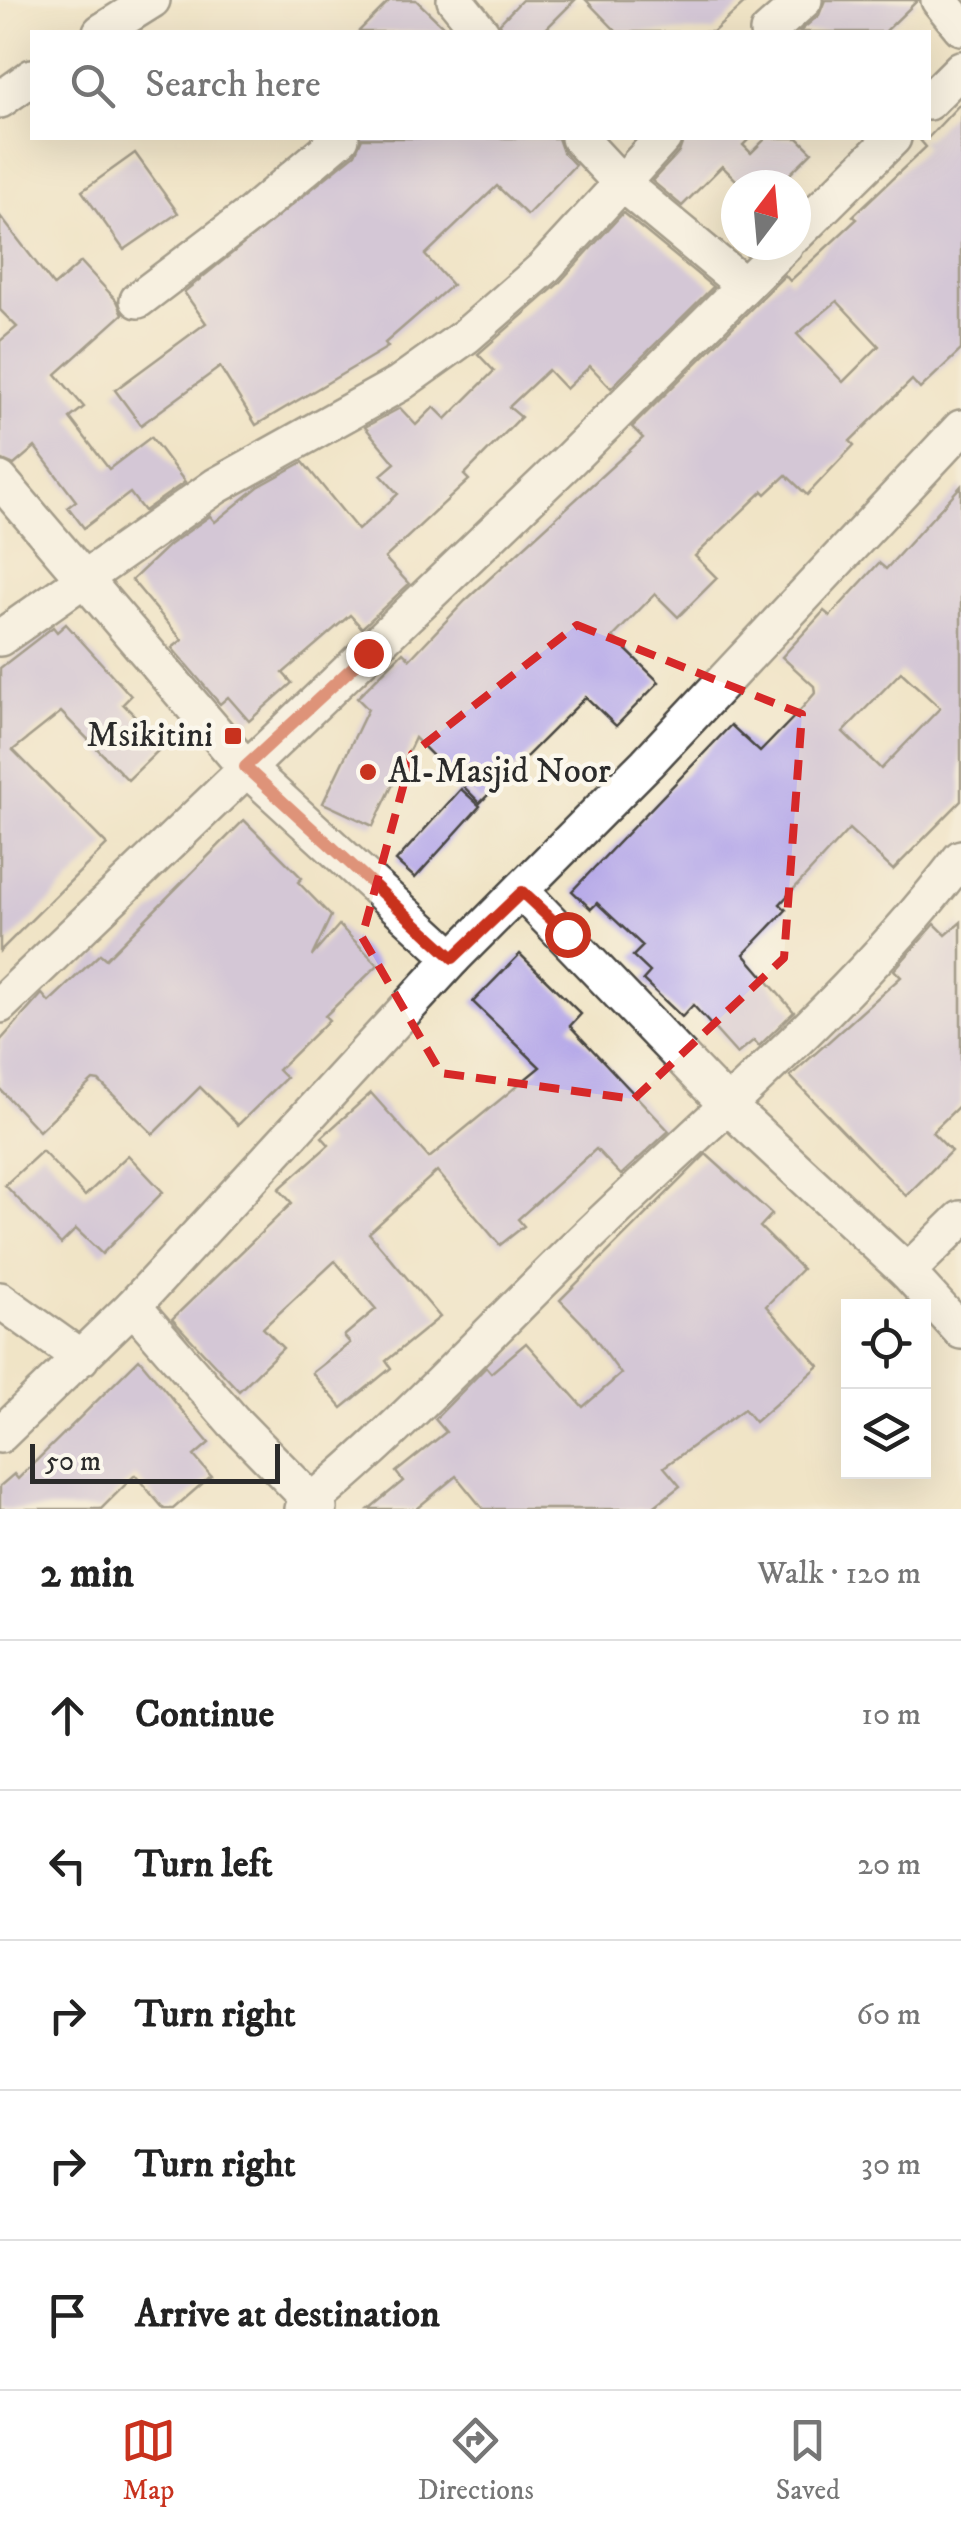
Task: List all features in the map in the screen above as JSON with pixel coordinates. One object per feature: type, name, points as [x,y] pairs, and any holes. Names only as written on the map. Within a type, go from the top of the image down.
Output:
[{"type":"street","points":[[104,30],[152,0]]},
{"type":"street","points":[[770,30],[804,0]]},
{"type":"street","points":[[939,0],[961,27]]},
{"type":"street","points":[[931,99],[961,69]]},
{"type":"street","points":[[0,100],[30,78]]},
{"type":"street","points":[[138,300],[250,215],[339,140]]},
{"type":"street","points":[[581,140],[621,183],[744,284]]},
{"type":"street","points":[[0,638],[216,486],[399,384],[466,336],[544,268],[660,140]]},
{"type":"street","points":[[811,219],[890,140]]},
{"type":"street","points":[[0,1005],[568,461],[769,260]]},
{"type":"street","points":[[0,1436],[133,1306],[453,958],[522,892],[961,428]]},
{"type":"street","points":[[0,480],[245,767],[453,958]]},
{"type":"street","points":[[133,1306],[311,1506],[729,1108],[890,942],[961,858]]},
{"type":"street","points":[[522,892],[567,934],[729,1108],[906,1272],[961,1331]]},
{"type":"street","points":[[906,1272],[961,1219]]},
{"type":"street","points":[[0,1300],[81,1358]]},
{"type":"highlighted area","points":[[577,625],[802,714],[784,958],[634,1099],[441,1073],[362,937],[412,754]]},
{"type":"building","points":[[390,0],[416,0],[447,30],[360,30]]},
{"type":"building","points":[[522,0],[575,0],[545,30],[502,30],[500,23]]},
{"type":"building","points":[[586,0],[748,0],[715,30],[615,30]]},
{"type":"building","points":[[825,0],[918,0],[887,30],[801,30],[819,15]]},
{"type":"building","points":[[961,103],[961,350],[920,389],[912,380],[850,441],[854,445],[807,495],[786,475],[766,494],[763,491],[695,556],[717,578],[678,617],[655,594],[613,637],[659,682],[616,726],[586,697],[480,803],[415,738],[373,826],[323,803],[368,709],[357,698],[403,652],[410,659],[465,601],[643,438],[632,427],[785,275],[790,281],[857,219],[853,216],[926,147],[920,140],[931,140],[931,135]],"holes":[[[837,301],[879,346],[843,382],[797,334]]]},
{"type":"building","points":[[361,140],[559,140],[575,165],[527,215],[497,186],[425,255],[452,285],[385,343],[388,347],[256,425],[220,367],[141,425],[115,390],[206,323],[184,292],[355,154]]},
{"type":"building","points":[[683,140],[748,140],[743,145],[751,153],[764,140],[800,140],[812,152],[794,170],[726,170],[722,166],[682,206],[652,181],[679,152]]},
{"type":"building","points":[[135,153],[178,213],[124,250],[82,191]]},
{"type":"building","points":[[623,213],[713,287],[611,388],[590,366],[566,389],[548,370],[509,407],[521,417],[464,475],[469,480],[385,558],[409,584],[362,628],[350,615],[283,673],[292,683],[249,721],[228,697],[220,704],[172,648],[182,640],[132,580],[169,545],[210,516],[215,522],[258,487],[303,462],[358,530],[398,494],[381,475],[395,463],[365,427],[400,408],[416,425],[434,407],[446,419],[494,371],[478,354],[558,284]]},
{"type":"building","points":[[0,216],[54,286],[81,262],[117,301],[123,314],[56,374],[84,407],[70,418],[109,469],[151,437],[185,482],[144,511],[130,493],[84,528],[68,507],[76,501],[35,447],[14,465],[0,459],[0,341],[17,327],[0,310]]},
{"type":"building","points":[[961,486],[961,801],[893,870],[849,829],[780,904],[786,910],[744,954],[794,1012],[759,1046],[754,1040],[737,1054],[693,1005],[682,1017],[643,980],[650,972],[633,956],[643,946],[597,903],[591,909],[572,891],[731,725],[760,752],[815,693],[814,686],[782,657],[824,611],[830,616],[879,563],[886,569]],"holes":[[[901,672],[940,708],[881,769],[843,732]]]},
{"type":"building","points":[[66,624],[131,696],[123,704],[164,745],[128,780],[61,712],[13,750],[107,845],[0,951],[0,668],[53,627],[57,632]]},
{"type":"building","points":[[461,789],[480,806],[415,878],[396,861]]},
{"type":"building","points":[[244,820],[302,878],[298,882],[331,916],[312,956],[339,925],[378,965],[325,1016],[329,1020],[278,1070],[286,1078],[238,1125],[200,1087],[153,1134],[99,1081],[93,1080],[39,1131],[0,1089],[0,1041],[42,994],[49,1002],[100,954],[106,959]]},
{"type":"building","points":[[961,922],[961,1104],[932,1132],[951,1151],[906,1196],[790,1076],[901,977],[894,970],[935,924],[946,935]]},
{"type":"building","points":[[520,954],[581,1014],[570,1026],[669,1131],[621,1175],[596,1149],[518,1219],[524,1226],[500,1245],[437,1171],[369,1233],[440,1317],[386,1361],[391,1368],[342,1408],[312,1373],[350,1343],[344,1336],[376,1309],[335,1261],[263,1328],[283,1348],[239,1391],[172,1319],[292,1203],[279,1189],[329,1145],[322,1137],[371,1093],[429,1158],[540,1067],[473,1002]]},
{"type":"building","points":[[42,1151],[85,1196],[128,1155],[163,1192],[102,1254],[76,1229],[61,1244],[5,1185]]},
{"type":"building","points":[[706,1154],[772,1214],[760,1227],[802,1269],[766,1306],[819,1366],[755,1422],[744,1409],[664,1467],[680,1486],[651,1509],[483,1509],[456,1476],[416,1509],[369,1509],[403,1481],[396,1472],[446,1432],[435,1419],[486,1367],[491,1373],[526,1343],[583,1407],[621,1374],[587,1328],[560,1300]]},
{"type":"building","points":[[139,1359],[209,1443],[194,1456],[211,1476],[173,1509],[164,1509],[135,1475],[101,1509],[0,1509],[0,1486],[14,1474],[18,1479]]},
{"type":"place","name":"Msikitini","points":[[233,736]]},
{"type":"place","name":"Al-Masjid Noor","points":[[368,772]]},
{"type":"route","points":[[368,653],[245,767],[453,958],[522,892],[567,934]]}]
